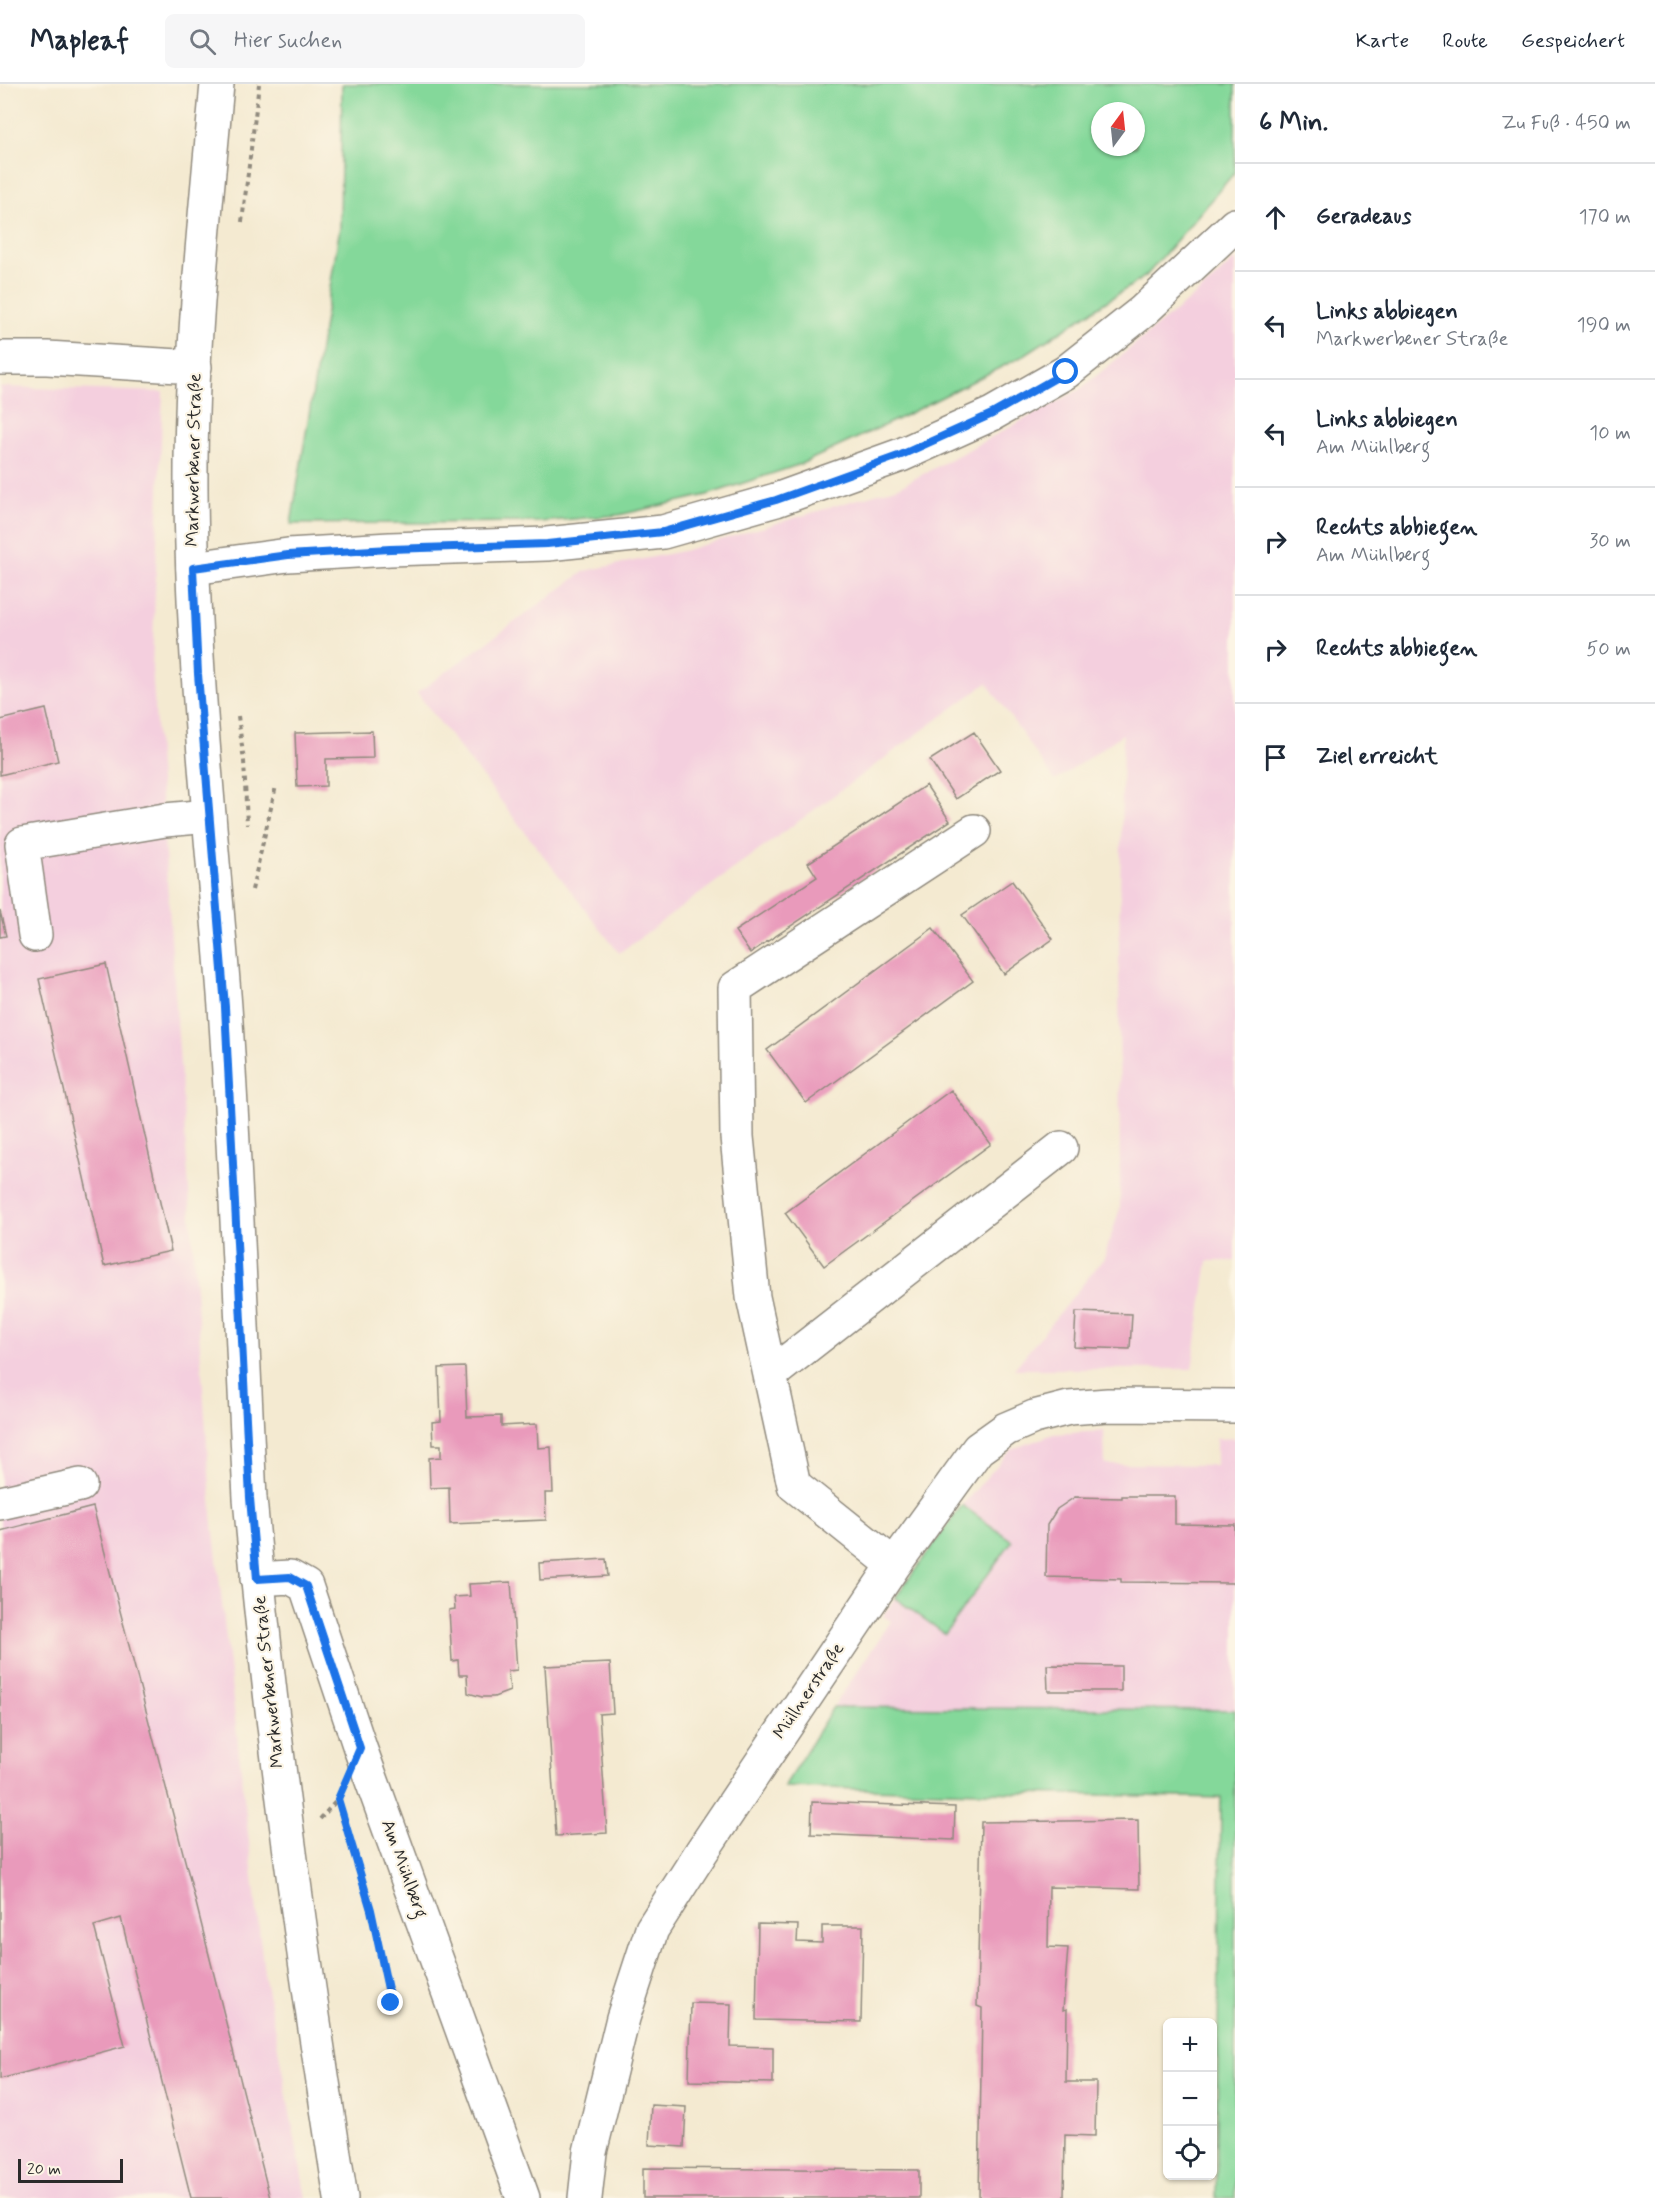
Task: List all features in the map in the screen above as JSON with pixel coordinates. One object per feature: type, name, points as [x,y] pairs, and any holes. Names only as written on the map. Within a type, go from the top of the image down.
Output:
[{"type":"main road","name":"Markwerbener Straße","points":[[217,84],[203,236],[191,420],[193,568],[198,674],[225,1007],[250,1498],[257,1579],[289,1853],[341,2198]]},
{"type":"main road","points":[[193,568],[288,555],[547,544],[663,532],[776,500],[901,455],[992,414],[1066,372],[1142,312],[1235,225]]},
{"type":"main road","points":[[0,358],[47,358],[195,367]]},
{"type":"main road","points":[[35,935],[22,844],[165,820],[209,816]]},
{"type":"main road","points":[[894,1565],[794,1485],[753,1297],[737,1137],[735,988],[974,831]]},
{"type":"main road","points":[[770,1375],[1061,1148]]},
{"type":"main road","name":"Müllnerstraße","points":[[585,2198],[590,2152],[620,2029],[652,1929],[894,1565],[978,1449],[1006,1429],[1034,1417],[1069,1408],[1108,1405],[1235,1406]]},
{"type":"main road","points":[[0,1503],[80,1485]]},
{"type":"main road","name":"Am Mühlberg","points":[[257,1579],[290,1577],[306,1586],[360,1748],[523,2198]]},
{"type":"path","points":[[251,893],[276,786]]},
{"type":"path","points":[[289,1853],[338,1799],[360,1748]]},
{"type":"path","points":[[338,1799],[371,1910],[391,2003]]},
{"type":"shaded area","points":[[1235,259],[1235,1261],[1208,1261],[1192,1369],[1014,1369],[1104,1258],[1120,1208],[1119,948],[1123,734],[1055,781],[987,683],[619,953],[417,693],[585,571],[683,551],[899,487],[1079,390],[1210,283]]},
{"type":"shaded area","points":[[0,387],[163,392],[152,668],[212,1515],[264,1973],[306,2198],[0,2198]]},
{"type":"shaded area","points":[[1104,1431],[1105,1464],[1216,1465],[1216,1439],[1235,1438],[1235,1710],[833,1707],[891,1621],[883,1616],[962,1505],[1011,1450],[1053,1434]]},
{"type":"green space","points":[[342,84],[1235,84],[1235,172],[1146,276],[1021,357],[898,419],[801,464],[707,495],[619,515],[540,522],[291,524],[340,227]]},
{"type":"green space","points":[[962,1505],[1012,1541],[945,1634],[895,1598]]},
{"type":"green space","points":[[833,1707],[1235,1710],[1235,2198],[1216,2198],[1221,1798],[784,1787]]},
{"type":"building","points":[[46,709],[58,761],[0,775],[0,720]]},
{"type":"building","points":[[372,731],[373,758],[326,759],[326,786],[297,787],[295,733]]},
{"type":"building","points":[[974,732],[1000,770],[956,799],[930,760]]},
{"type":"building","points":[[926,785],[950,821],[750,953],[735,931],[817,877],[808,863]]},
{"type":"building","points":[[1012,881],[1053,939],[1004,974],[962,915]]},
{"type":"building","points":[[0,911],[6,936],[0,937]]},
{"type":"building","points":[[933,928],[973,981],[806,1103],[767,1050]]},
{"type":"building","points":[[106,964],[171,1251],[104,1266],[39,979]]},
{"type":"building","points":[[951,1090],[991,1144],[824,1266],[785,1213]]},
{"type":"building","points":[[1076,1312],[1132,1314],[1130,1349],[1074,1347]]},
{"type":"building","points":[[465,1367],[467,1417],[501,1416],[501,1426],[537,1424],[538,1448],[551,1447],[553,1493],[545,1493],[546,1520],[450,1524],[449,1487],[430,1488],[429,1458],[441,1457],[441,1445],[433,1445],[432,1422],[441,1421],[439,1368]]},
{"type":"building","points":[[1122,1496],[1175,1496],[1175,1524],[1235,1525],[1235,1583],[1121,1582],[1121,1579],[1046,1577],[1047,1525],[1057,1509],[1075,1497],[1122,1498]]},
{"type":"building","points":[[93,1507],[270,2198],[191,2198],[121,1918],[94,1926],[125,2046],[0,2079],[0,1531]]},
{"type":"building","points":[[606,1559],[608,1576],[540,1580],[539,1563]]},
{"type":"building","points":[[511,1582],[517,1670],[508,1671],[510,1691],[494,1697],[482,1697],[468,1693],[467,1675],[459,1675],[458,1660],[452,1661],[449,1610],[455,1609],[454,1597],[470,1596],[469,1584]]},
{"type":"building","points":[[610,1663],[613,1713],[599,1714],[607,1833],[556,1836],[545,1666]]},
{"type":"building","points":[[1047,1665],[1121,1666],[1121,1691],[1048,1691]]},
{"type":"building","points":[[812,1802],[955,1807],[954,1840],[811,1834]]},
{"type":"building","points":[[1138,1820],[1139,1889],[1049,1887],[1048,1947],[1068,1948],[1063,2010],[1067,2009],[1066,2082],[1096,2082],[1095,2136],[1065,2135],[1064,2198],[979,2198],[982,2008],[977,2006],[981,1822]]},
{"type":"building","points":[[758,1924],[798,1925],[797,1942],[822,1943],[822,1926],[863,1926],[861,2022],[756,2020]]},
{"type":"building","points":[[691,2003],[731,2004],[730,2046],[773,2047],[773,2083],[689,2081]]},
{"type":"building","points":[[651,2105],[686,2107],[684,2147],[649,2145]]},
{"type":"building","points":[[643,2168],[919,2170],[919,2198],[643,2198]]},
{"type":"route","points":[[391,2003],[371,1910],[338,1799],[360,1748],[306,1586],[290,1577],[257,1579],[250,1498],[225,1007],[198,674],[193,568],[288,555],[547,544],[663,532],[776,500],[901,455],[992,414],[1066,372]]}]
